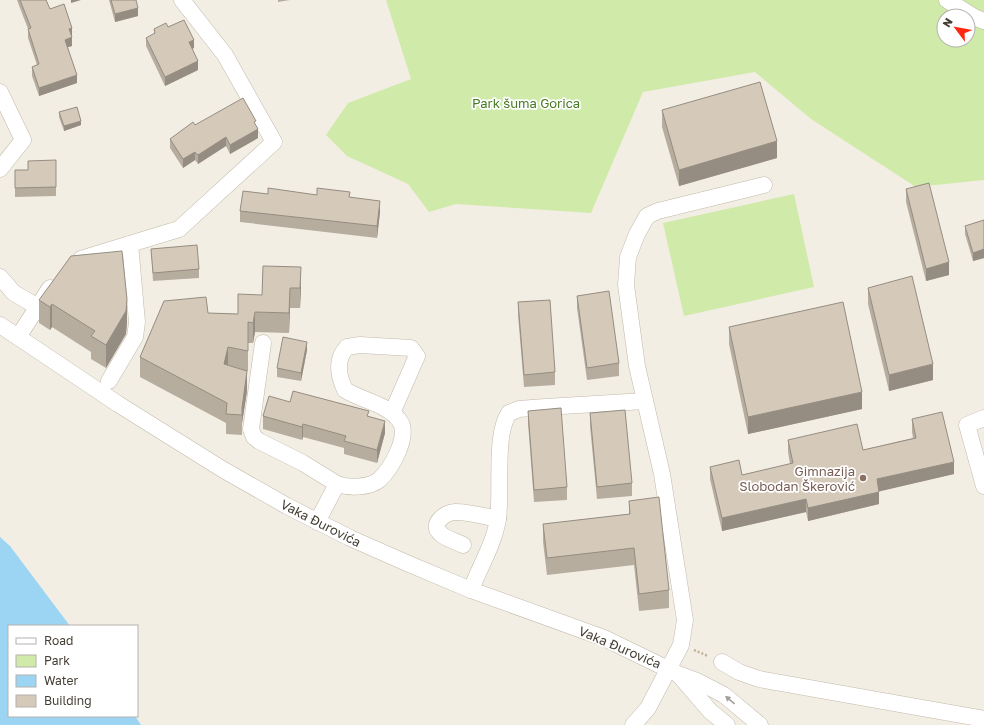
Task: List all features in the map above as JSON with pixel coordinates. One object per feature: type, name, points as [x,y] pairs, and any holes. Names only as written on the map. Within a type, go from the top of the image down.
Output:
[{"type":"street","points":[[18,337],[64,272],[83,258],[179,229],[274,142],[224,55],[182,0]]},
{"type":"street","points":[[947,0],[974,17],[984,20]]},
{"type":"street","points":[[0,92],[23,140],[0,169]]},
{"type":"street","name":"Vaka Đurovića","points":[[673,671],[681,645],[685,620],[662,474],[637,366],[626,285],[628,257],[637,234],[647,216],[658,211],[764,185]]},
{"type":"street","points":[[109,381],[135,337],[137,322],[130,244]]},
{"type":"street","points":[[0,277],[14,293],[38,307]]},
{"type":"street","name":"Vaka Đurovića","points":[[0,325],[118,404],[222,469],[317,522],[350,538],[471,590],[604,638],[724,695],[760,725]]},
{"type":"street","points":[[263,343],[251,429],[254,437],[303,463],[337,484],[349,486],[369,485],[378,480],[393,461],[402,440],[400,420],[392,413],[345,390],[337,369],[342,352],[347,347],[412,348],[415,351],[417,356],[392,413]]},
{"type":"street","points":[[471,590],[492,543],[498,518],[502,427],[509,412],[519,409],[645,401]]},
{"type":"street","points":[[984,418],[967,425],[984,486]]},
{"type":"street","points":[[317,522],[337,484]]},
{"type":"street","points":[[463,544],[440,534],[437,529],[438,522],[444,514],[454,512],[498,518]]},
{"type":"street","points":[[722,662],[739,672],[759,678],[984,719]]},
{"type":"street","points":[[633,725],[645,712],[673,671]]},
{"type":"street","name":"Vaka Đurovića","points":[[673,671],[710,711],[727,725]]},
{"type":"path","points":[[681,645],[722,662]]},
{"type":"green space","name":"Park šuma Gorica","points":[[386,0],[984,0],[984,180],[916,187],[811,119],[755,72],[643,92],[591,213],[456,204],[429,212],[408,184],[347,156],[326,135],[348,103],[411,79]]},
{"type":"green space","points":[[794,194],[814,287],[684,316],[663,223]]},
{"type":"water","points":[[0,537],[10,546],[69,625],[8,625],[8,717],[136,717],[141,725],[0,725]]},
{"type":"building","points":[[20,0],[46,0],[50,9],[64,4],[72,28],[69,29],[72,37],[65,40],[77,75],[39,88],[32,67],[39,64],[28,29],[31,28]]},
{"type":"building","points":[[111,0],[136,0],[138,8],[115,14]]},
{"type":"building","points":[[184,20],[194,40],[189,42],[198,61],[165,77],[146,38],[155,33],[154,29],[166,23],[168,27]]},
{"type":"building","points":[[760,82],[777,141],[679,170],[662,110]]},
{"type":"building","points":[[243,98],[256,121],[254,122],[258,129],[230,145],[226,137],[198,155],[195,152],[183,159],[170,139],[193,122],[195,125]]},
{"type":"building","points":[[77,107],[81,121],[64,126],[59,112]]},
{"type":"building","points":[[56,160],[56,187],[15,188],[15,170],[28,170],[28,161]]},
{"type":"building","points":[[929,183],[949,262],[926,269],[906,189]]},
{"type":"building","points":[[268,188],[317,195],[317,188],[350,192],[349,197],[380,201],[377,226],[240,211],[243,191],[268,194]]},
{"type":"building","points":[[984,220],[984,249],[973,253],[965,226]]},
{"type":"building","points":[[197,245],[199,269],[153,273],[151,249]]},
{"type":"building","points":[[122,251],[127,299],[126,311],[106,345],[91,336],[95,331],[52,304],[50,307],[39,300],[71,256]]},
{"type":"building","points":[[263,266],[301,267],[300,288],[290,288],[289,313],[255,312],[253,323],[248,322],[248,351],[228,347],[224,364],[247,371],[242,415],[226,414],[227,403],[140,357],[164,301],[206,297],[208,313],[238,314],[238,294],[262,295]]},
{"type":"building","points":[[912,276],[933,364],[889,375],[868,288]]},
{"type":"building","points":[[609,291],[619,363],[587,368],[577,296]]},
{"type":"building","points":[[550,300],[555,372],[524,375],[518,302]]},
{"type":"building","points":[[843,302],[862,392],[748,417],[729,327]]},
{"type":"building","points":[[283,337],[307,342],[301,373],[277,368]]},
{"type":"building","points":[[293,391],[369,411],[367,416],[385,421],[377,450],[344,441],[346,436],[303,424],[302,427],[263,416],[269,396],[290,402]]},
{"type":"building","points":[[561,408],[567,487],[534,490],[528,411]]},
{"type":"building","points":[[625,410],[632,483],[597,487],[590,413]]},
{"type":"building","name":"Gimnazija Slobodan Škerović","points":[[942,412],[954,462],[877,479],[879,492],[808,508],[806,499],[722,518],[710,467],[739,460],[742,475],[793,463],[788,440],[857,424],[863,450],[916,438],[912,419]]},
{"type":"building","points":[[659,497],[669,590],[639,594],[634,548],[547,558],[543,524],[630,514],[629,501]]},
{"type":"place","name":"Gimnazija Slobodan Škerović","points":[[863,478]]}]
